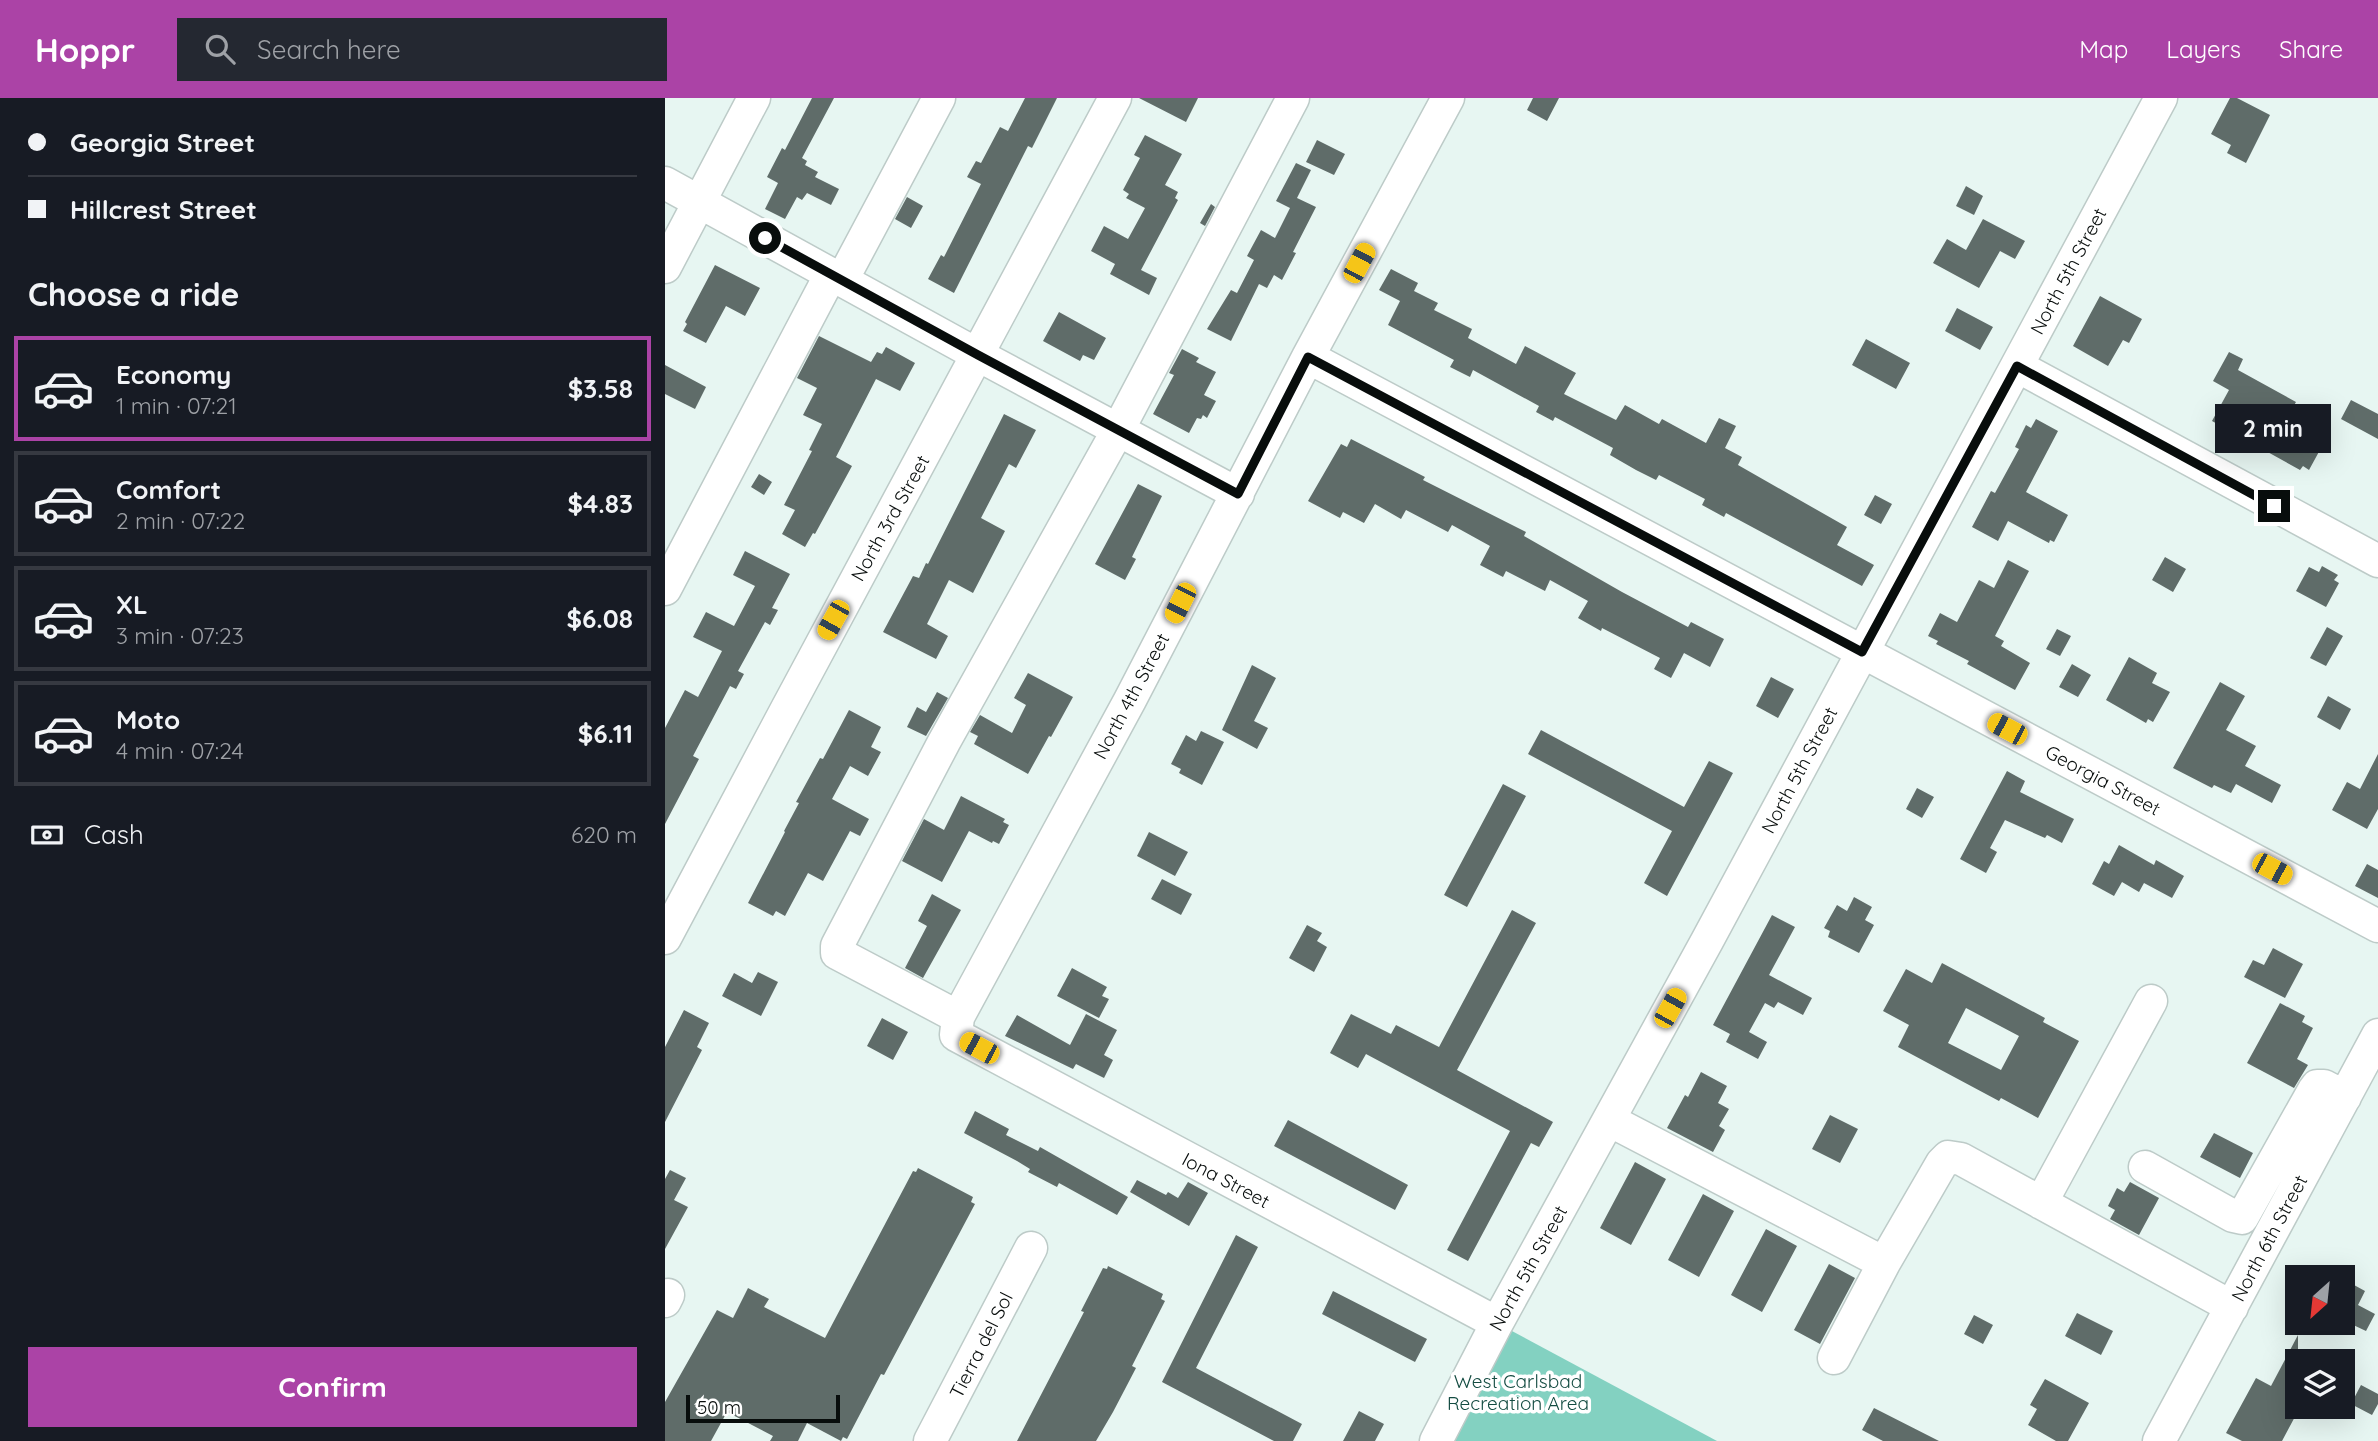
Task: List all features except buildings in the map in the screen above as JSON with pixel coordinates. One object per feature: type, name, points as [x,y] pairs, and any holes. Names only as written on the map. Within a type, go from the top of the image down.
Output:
[{"type":"street","points":[[665,267],[754,98]]},
{"type":"street","points":[[665,589],[939,98]]},
{"type":"street","name":"North 3rd Street","points":[[665,938],[1115,98]]},
{"type":"street","points":[[1118,430],[1293,98]]},
{"type":"street","name":"North 4th Street","points":[[957,1026],[1308,357],[1448,98]]},
{"type":"street","name":"North 5th Street","points":[[1436,1441],[1497,1323],[2161,98]]},
{"type":"street","points":[[665,183],[1238,494]]},
{"type":"street","name":"Georgia Street","points":[[1308,357],[2378,926]]},
{"type":"street","points":[[2017,366],[2378,561]]},
{"type":"street","name":"Iona Street","points":[[1118,430],[944,742],[837,946],[837,953],[957,1026],[1497,1323]]},
{"type":"street","points":[[2041,1203],[2151,1001]]},
{"type":"street","name":"North 6th Street","points":[[2159,1441],[2378,1035]]},
{"type":"street","points":[[2145,1167],[2233,1216],[2242,1218],[2317,1086],[2324,1086],[2345,1097]]},
{"type":"street","points":[[1609,1120],[1884,1264]]},
{"type":"street","points":[[2294,1127],[2321,1141]]},
{"type":"street","points":[[1834,1358],[1884,1264],[1948,1157],[1962,1159],[2232,1307]]},
{"type":"street","points":[[2273,1164],[2300,1180]]},
{"type":"street","points":[[2255,1196],[2283,1211]]},
{"type":"street","name":"Tierra del Sol","points":[[930,1441],[1031,1248]]},
{"type":"green space","name":"West Carlsbad Recreation Area","points":[[1497,1323],[1717,1441],[1436,1441]]},
{"type":"route","points":[[765,238],[1238,494],[1308,357],[1862,652],[2017,366],[2274,506]]}]
